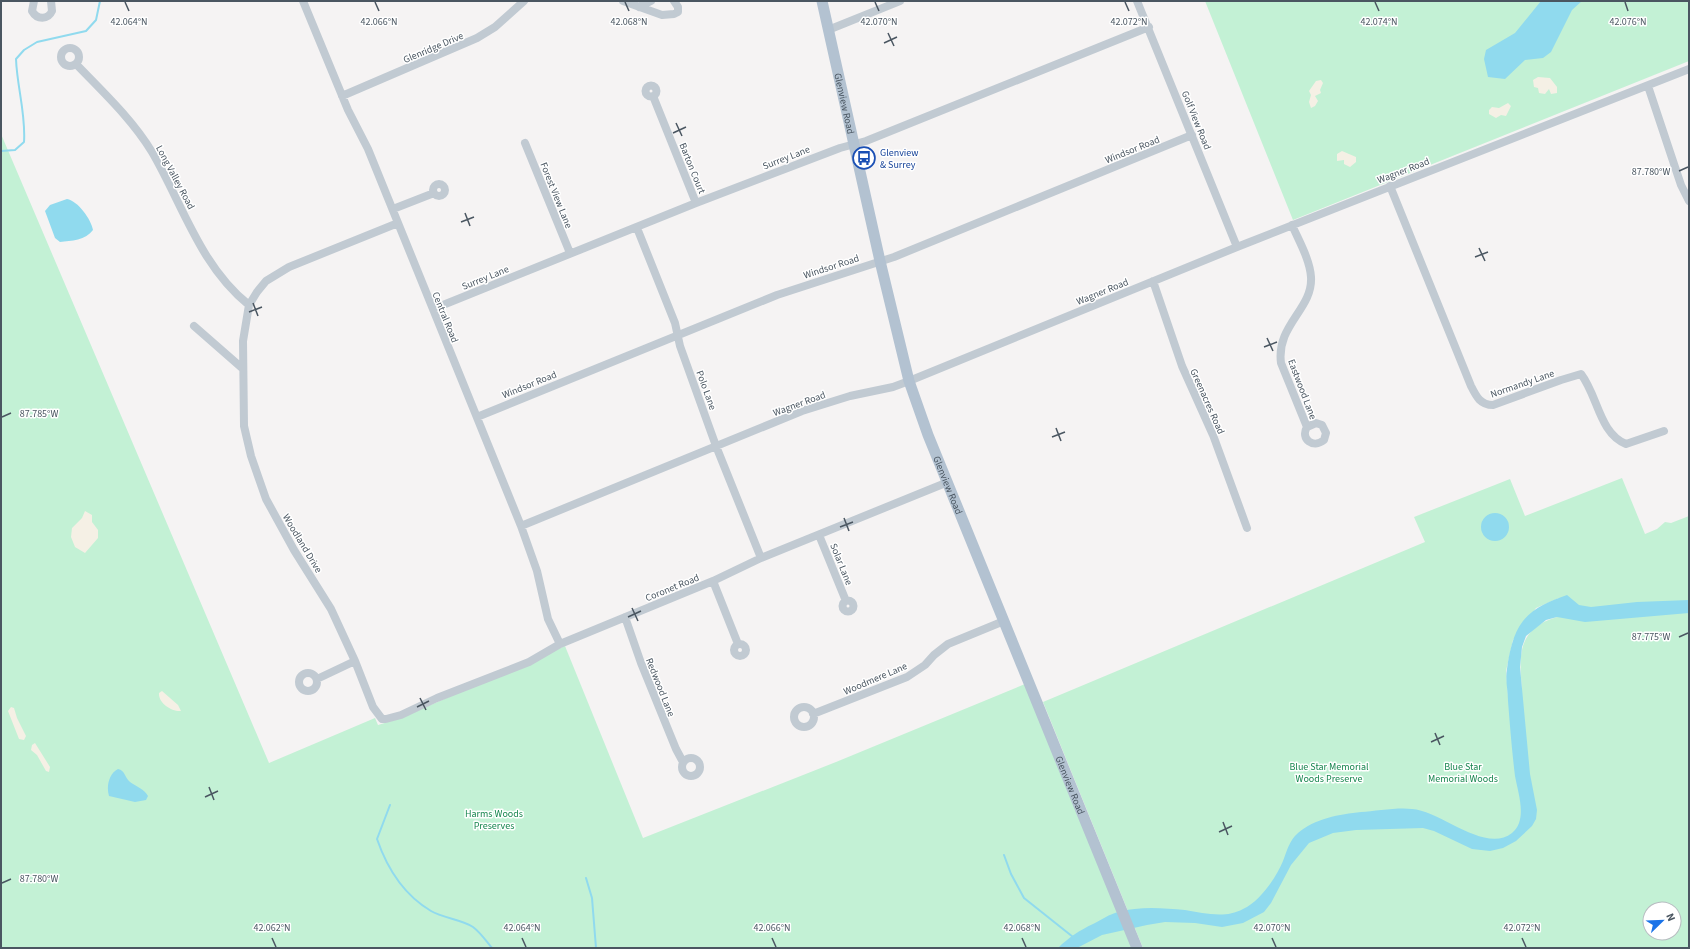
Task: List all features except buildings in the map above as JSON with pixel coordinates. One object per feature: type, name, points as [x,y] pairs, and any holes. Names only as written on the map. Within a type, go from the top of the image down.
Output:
[{"type":"main road","name":"Glenview Road","points":[[822,1],[853,144],[909,381],[928,435],[1137,948]]},
{"type":"street","points":[[34,1],[32,11],[36,16],[43,18],[48,16],[52,10],[51,1]]},
{"type":"street","name":"Central Road","points":[[303,1],[342,96],[368,149],[521,526],[537,571],[548,619],[560,644]]},
{"type":"street","name":"Glenridge Drive","points":[[342,96],[477,38],[495,27],[524,1]]},
{"type":"street","points":[[623,1],[662,15],[674,14],[678,12],[678,7],[674,1]]},
{"type":"street","points":[[638,7],[651,1]]},
{"type":"street","points":[[828,30],[900,1]]},
{"type":"street","name":"Golf View Road","points":[[1138,1],[1237,247]]},
{"type":"street","name":"Surrey Lane","points":[[433,309],[696,203],[853,144],[866,141],[1149,27]]},
{"type":"street","name":"Long Valley Road","points":[[76,64],[141,136],[152,152],[206,255],[226,282],[249,304]]},
{"type":"street","name":"Wagner Road","points":[[521,526],[802,410],[850,396],[893,387],[909,381],[1292,225],[1689,69]]},
{"type":"street","points":[[1648,86],[1681,185],[1689,201]]},
{"type":"street","name":"Barton Court","points":[[653,96],[696,203]]},
{"type":"street","name":"Windsor Road","points":[[477,417],[794,288],[880,261],[1192,135]]},
{"type":"street","name":"Forest View Lane","points":[[525,143],[570,253]]},
{"type":"street","name":"Normandy Lane","points":[[1390,186],[1471,386],[1479,400],[1483,403],[1493,405],[1581,374],[1588,383],[1608,431],[1616,440],[1626,444],[1664,431]]},
{"type":"street","points":[[393,210],[434,193]]},
{"type":"street","name":"Woodland Drive","points":[[382,719],[373,707],[356,661],[330,607],[281,528],[259,481],[245,433],[242,368],[244,326],[249,304],[266,281],[289,267],[398,223]]},
{"type":"street","name":"Eastwood Lane","points":[[1292,225],[1307,259],[1311,278],[1308,295],[1284,335],[1280,353],[1281,363],[1307,427]]},
{"type":"street","name":"Polo Lane","points":[[637,228],[675,323],[716,446],[760,558]]},
{"type":"street","name":"Greenacres Road","points":[[1153,281],[1182,366],[1213,435],[1247,528]]},
{"type":"street","points":[[194,326],[242,368]]},
{"type":"street","name":"Coronet Road","points":[[382,719],[402,715],[437,698],[529,662],[560,644],[713,581],[760,558],[948,482]]},
{"type":"street","name":"Solar Lane","points":[[819,535],[846,601]]},
{"type":"street","points":[[713,581],[738,644]]},
{"type":"street","name":"Redwood Lane","points":[[625,617],[641,663],[676,749],[683,762]]},
{"type":"street","name":"Woodmere Lane","points":[[813,714],[913,674],[925,666],[934,655],[948,644],[1004,621]]},
{"type":"street","points":[[317,679],[356,661]]},
{"type":"green space","points":[[1205,1],[1689,1],[1689,61],[1293,220]]},
{"type":"green space","name":"Harms Woods Preserves","points":[[1,134],[269,763],[375,718],[378,725],[401,718],[565,646],[643,838],[836,762],[1025,684],[1133,948],[1,948]]},
{"type":"green space","name":"Blue Star Memorial Woods Preserve","points":[[1622,478],[1645,534],[1657,529],[1665,522],[1671,523],[1689,516],[1689,948],[1143,948],[1043,702],[1425,542],[1414,517],[1510,479],[1525,516]],"holes":[[[1559,598],[1557,617],[1544,622],[1534,629],[1528,636],[1523,645],[1521,655],[1522,690],[1508,696],[1506,671],[1513,640],[1536,608]]]},
{"type":"sand","points":[[1538,77],[1550,78],[1557,87],[1557,93],[1551,94],[1549,89],[1545,94],[1539,93],[1538,88],[1534,87],[1533,80]]},
{"type":"sand","points":[[1321,80],[1323,83],[1320,90],[1321,93],[1315,96],[1318,101],[1315,106],[1311,108],[1309,102],[1311,95],[1309,91],[1316,81]]},
{"type":"sand","points":[[1508,103],[1511,106],[1506,116],[1501,115],[1496,118],[1489,114],[1489,110],[1492,107],[1499,108]]},
{"type":"sand","points":[[1342,151],[1356,157],[1356,162],[1350,167],[1344,164],[1344,160],[1337,161],[1337,154]]},
{"type":"sand","points":[[85,511],[92,515],[92,522],[98,530],[98,538],[85,553],[75,547],[71,537],[72,528],[82,518]]},
{"type":"sand","points":[[162,691],[178,705],[181,711],[174,710],[163,703],[159,697],[159,693]]},
{"type":"sand","points":[[11,707],[14,708],[26,736],[24,740],[19,739],[8,711]]},
{"type":"sand","points":[[35,743],[50,767],[49,772],[46,771],[37,755],[31,750],[32,745]]},
{"type":"water","points":[[1541,1],[1582,1],[1572,10],[1551,52],[1543,58],[1525,60],[1505,79],[1488,77],[1484,59],[1486,50],[1515,33]]},
{"type":"water","points":[[67,199],[71,200],[80,207],[90,221],[93,230],[82,238],[60,242],[55,238],[45,211],[50,205]]},
{"type":"water","points":[[1495,513],[1505,517],[1509,527],[1505,537],[1495,541],[1485,537],[1481,527],[1485,517]]},
{"type":"water","points":[[1567,595],[1579,605],[1591,607],[1637,602],[1689,600],[1689,613],[1585,622],[1557,617],[1546,620],[1526,636],[1522,647],[1520,667],[1530,774],[1537,810],[1536,819],[1532,826],[1516,841],[1503,848],[1490,851],[1472,849],[1434,831],[1423,828],[1356,830],[1333,833],[1309,843],[1291,865],[1271,903],[1264,912],[1243,923],[1222,927],[1195,923],[1165,922],[1102,935],[1077,948],[1058,948],[1083,929],[1112,914],[1126,910],[1160,908],[1222,915],[1243,909],[1255,901],[1272,882],[1280,868],[1290,843],[1295,836],[1304,828],[1328,818],[1353,813],[1401,808],[1424,811],[1463,830],[1489,838],[1501,838],[1512,833],[1517,828],[1520,821],[1521,806],[1515,776],[1506,681],[1510,650],[1517,631],[1527,616],[1543,605]]},
{"type":"water","points":[[118,769],[124,772],[130,782],[148,796],[146,800],[135,802],[109,796],[108,789],[110,777]]},
{"type":"waterway","points":[[1,151],[15,150],[24,142],[24,121],[16,59],[24,50],[37,42],[86,31],[96,20],[100,1]]},
{"type":"waterway","points":[[390,805],[377,839],[391,870],[398,880],[421,905],[431,911],[473,927],[481,934],[492,948]]},
{"type":"waterway","points":[[1004,855],[1011,874],[1024,898],[1073,937]]},
{"type":"waterway","points":[[586,878],[592,898],[596,948]]},
{"type":"place","name":"Glenview & Surrey","points":[[864,158]]},
{"type":"park label","name":"Blue Star Memorial Woods","points":[[1463,772]]}]
